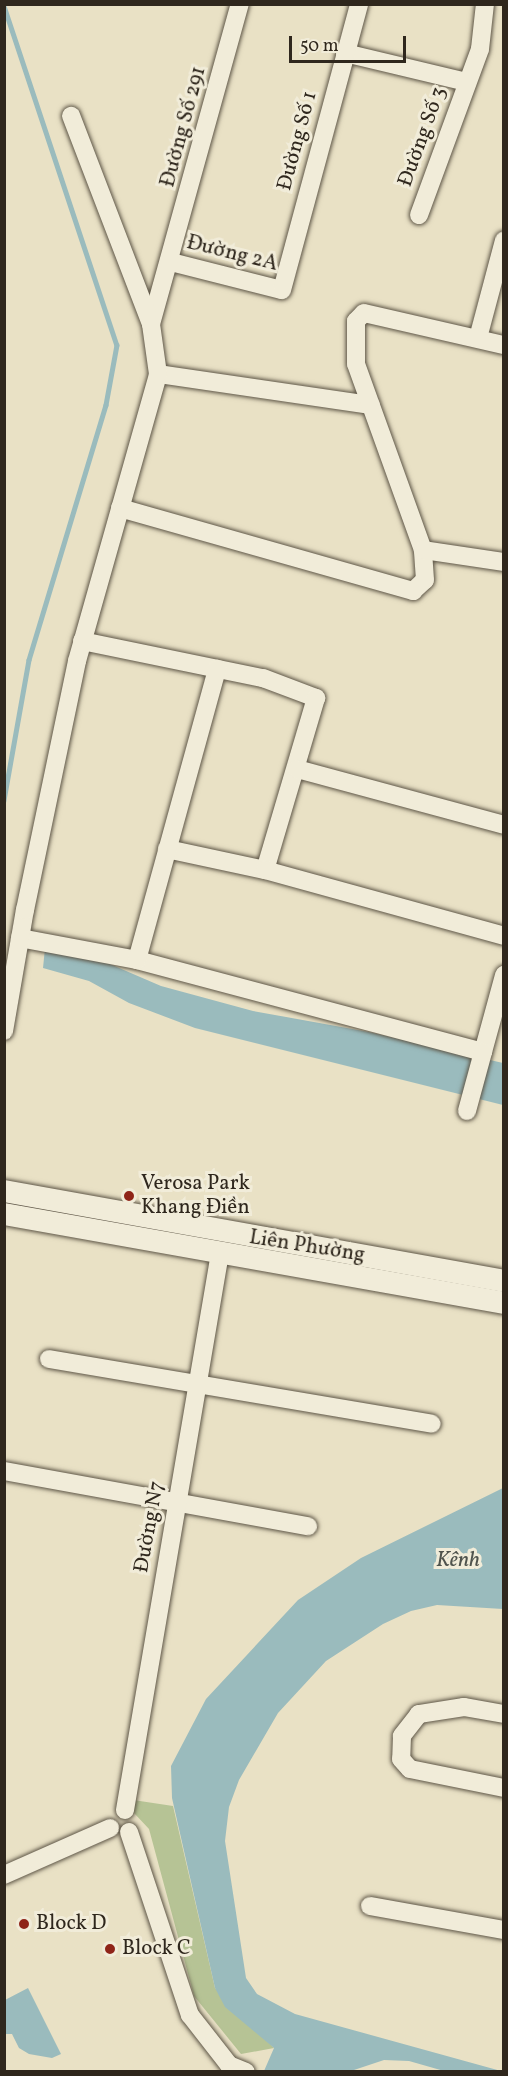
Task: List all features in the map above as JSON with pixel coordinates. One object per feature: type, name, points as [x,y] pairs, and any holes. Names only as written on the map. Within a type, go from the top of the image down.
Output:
[{"type":"street","name":"Đường Số 291","points":[[151,324],[171,262],[240,4]]},
{"type":"street","name":"Đường Số 1","points":[[282,290],[359,4]]},
{"type":"street","name":"Đường Số 3","points":[[419,215],[480,49],[485,4]]},
{"type":"street","points":[[345,52],[467,82]]},
{"type":"street","points":[[4,1031],[20,938],[82,641],[158,374],[151,324],[131,280],[71,116]]},
{"type":"street","points":[[478,338],[504,240]]},
{"type":"street","name":"Đường 2A","points":[[171,262],[282,290]]},
{"type":"street","points":[[120,508],[402,591],[413,591],[425,580],[423,550],[356,364],[354,337],[356,321],[364,313],[504,345]]},
{"type":"street","points":[[158,374],[371,405]]},
{"type":"street","points":[[423,550],[504,562]]},
{"type":"street","points":[[82,641],[263,678],[316,698],[297,769],[265,870]]},
{"type":"street","points":[[137,960],[217,669]]},
{"type":"street","points":[[297,769],[504,825]]},
{"type":"street","points":[[167,849],[265,870],[504,936]]},
{"type":"street","points":[[20,938],[137,960],[482,1055]]},
{"type":"street","points":[[469,1103],[504,975]]},
{"type":"street","name":"Liên Phường","points":[[4,1191],[504,1281]]},
{"type":"street","name":"Liên Phường","points":[[4,1214],[504,1303]]},
{"type":"street","name":"Đường N7","points":[[125,1810],[220,1252]]},
{"type":"street","points":[[49,1359],[432,1424]]},
{"type":"street","points":[[4,1471],[308,1526]]},
{"type":"street","points":[[504,1714],[464,1707],[419,1714],[402,1736],[401,1759],[410,1769],[504,1788]]},
{"type":"street","points":[[129,1832],[116,1833],[110,1828],[109,1819],[113,1812],[125,1810],[134,1821],[129,1832],[190,2015],[234,2069]]},
{"type":"street","points":[[4,1875],[110,1828]]},
{"type":"street","points":[[370,1906],[504,1930]]},
{"type":"green space","points":[[120,1798],[173,1806],[215,1988],[274,2048],[241,2054],[194,1996],[149,1829]]},
{"type":"water","points":[[45,948],[89,955],[161,986],[253,1011],[369,1032],[503,1063],[503,1105],[195,1028],[129,1003],[89,981],[43,968]]},
{"type":"water","name":"Kênh","points":[[503,1488],[503,1609],[437,1605],[411,1611],[383,1624],[326,1661],[278,1713],[239,1780],[229,1807],[225,1841],[246,1978],[257,1994],[295,2014],[501,2071],[444,2071],[409,2061],[384,2060],[351,2071],[264,2071],[274,2048],[225,2007],[215,1988],[172,1798],[171,1766],[206,1699],[298,1600],[361,1558]]},
{"type":"water","points":[[28,1988],[61,2054],[52,2058],[29,2054],[19,2048],[12,2034],[5,2034],[5,2000]]},
{"type":"waterway","points":[[4,6],[117,345],[106,405],[29,660],[4,801]]},
{"type":"place","name":"Verosa Park Khang Điền","points":[[129,1196]]},
{"type":"place","name":"Block D","points":[[24,1924]]},
{"type":"place","name":"Block C","points":[[110,1949]]}]
